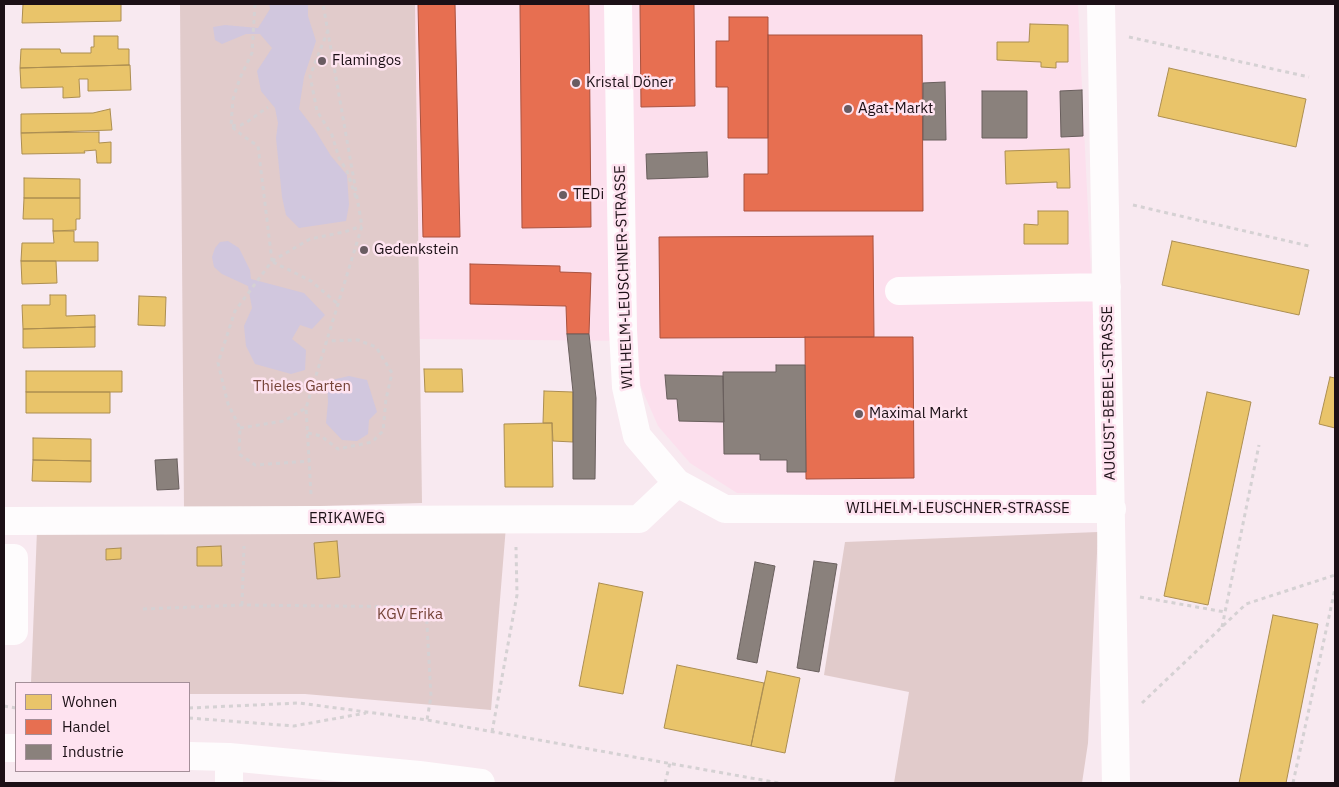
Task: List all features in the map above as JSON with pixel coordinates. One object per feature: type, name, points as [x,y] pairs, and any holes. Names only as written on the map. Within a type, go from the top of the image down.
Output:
[{"type":"street","name":"WILHELM-LEUSCHNER-STRASSE","points":[[618,4],[622,330],[626,387],[637,436],[677,483],[725,509],[1112,509]]},
{"type":"street","name":"AUGUST-BEBEL-STRASSE","points":[[1102,17],[1116,783]]},
{"type":"street","points":[[899,291],[1107,287]]},
{"type":"street","name":"ERIKAWEG","points":[[4,521],[639,519],[677,483]]},
{"type":"street","points":[[4,558],[14,558],[14,631],[4,631]]},
{"type":"street","points":[[190,756],[229,770],[419,775],[481,783]]},
{"type":"path","points":[[255,4],[252,26],[252,53],[240,78],[233,99],[232,126],[258,146],[272,261]]},
{"type":"path","points":[[311,520],[310,461],[306,408],[362,226],[323,4]]},
{"type":"path","points":[[1102,17],[1309,77]]},
{"type":"path","points":[[328,30],[310,76],[317,111],[332,135],[339,158],[348,171],[359,203]]},
{"type":"path","points":[[232,126],[248,122],[268,107]]},
{"type":"path","points":[[1105,199],[1309,246]]},
{"type":"path","points":[[310,461],[255,465],[239,454],[240,428],[228,404],[218,363],[235,311],[272,261],[310,239],[362,226]]},
{"type":"path","points":[[272,261],[311,281],[339,305]]},
{"type":"path","points":[[308,433],[321,436],[338,449],[372,442],[383,431],[386,399],[392,373],[376,347],[358,340],[327,341]]},
{"type":"path","points":[[240,428],[284,421],[306,408]]},
{"type":"path","points":[[1222,627],[1260,445]]},
{"type":"path","points":[[492,732],[517,595],[516,519]]},
{"type":"path","points":[[242,606],[244,520]]},
{"type":"path","points":[[1114,730],[1246,604],[1335,575]]},
{"type":"path","points":[[1293,783],[1335,589]]},
{"type":"path","points":[[1112,592],[1225,612]]},
{"type":"path","points":[[143,609],[242,606],[426,607],[431,696],[427,720]]},
{"type":"path","points":[[190,708],[300,703],[427,720],[779,783]]},
{"type":"path","points":[[190,718],[294,726],[369,712]]},
{"type":"path","points":[[665,783],[670,763]]},
{"type":"shaded area","points":[[269,4],[308,4],[308,16],[316,41],[304,77],[299,109],[331,156],[347,175],[349,205],[346,221],[299,228],[286,215],[282,197],[276,138],[278,123],[275,108],[261,91],[257,71],[272,48],[260,34],[246,34],[222,44],[215,40],[213,27],[225,25],[258,28],[270,9]]},
{"type":"shaded area","points":[[415,4],[1078,4],[1102,501],[737,493],[690,463],[658,426],[641,387],[634,341],[420,339]]},
{"type":"shaded area","points":[[228,241],[239,248],[250,270],[251,279],[304,293],[325,315],[312,329],[300,325],[292,339],[306,350],[305,370],[291,374],[255,364],[246,346],[244,326],[252,308],[248,286],[222,274],[214,267],[212,257],[215,248],[220,242]]},
{"type":"shaded area","points":[[349,376],[367,380],[377,412],[369,420],[368,434],[357,441],[342,440],[326,423],[327,381]]},
{"type":"green space","name":"Thieles Garten","points":[[180,4],[415,4],[422,503],[184,510]]},
{"type":"green space","name":"KGV Erika","points":[[506,526],[491,710],[305,694],[190,694],[190,682],[31,682],[37,530]]},
{"type":"green space","points":[[1098,532],[1088,743],[1082,783],[894,783],[909,692],[824,675],[845,542]]},
{"type":"building: Wohnen","points":[[23,4],[121,4],[121,21],[22,23]]},
{"type":"building: Wohnen","points":[[1030,24],[1068,25],[1068,62],[1056,62],[1056,68],[1041,67],[1041,62],[997,60],[997,42],[1029,42]]},
{"type":"building: Wohnen","points":[[94,36],[118,36],[118,49],[129,49],[129,65],[20,68],[21,49],[60,49],[61,53],[91,53],[91,47],[94,47]]},
{"type":"building: Wohnen","points":[[130,65],[131,90],[88,91],[88,79],[79,79],[80,97],[63,98],[63,87],[21,88],[20,68]]},
{"type":"building: Wohnen","points":[[1169,68],[1306,99],[1296,147],[1158,116]]},
{"type":"building: Wohnen","points":[[110,109],[112,130],[21,133],[21,114],[93,113]]},
{"type":"building: Wohnen","points":[[99,132],[99,143],[111,142],[111,163],[97,163],[96,150],[84,151],[85,153],[22,154],[21,133]]},
{"type":"building: Wohnen","points":[[1069,149],[1070,188],[1057,188],[1057,182],[1006,184],[1005,151]]},
{"type":"building: Wohnen","points":[[24,178],[80,179],[80,198],[24,198]]},
{"type":"building: Wohnen","points":[[24,198],[80,198],[80,219],[76,219],[76,230],[53,231],[53,219],[23,219]]},
{"type":"building: Wohnen","points":[[1038,211],[1068,211],[1068,244],[1024,244],[1024,224],[1038,225]]},
{"type":"building: Wohnen","points":[[53,231],[74,231],[74,242],[98,242],[98,261],[21,261],[22,243],[54,243]]},
{"type":"building: Wohnen","points":[[1172,241],[1309,270],[1299,315],[1162,285]]},
{"type":"building: Wohnen","points":[[21,261],[56,261],[57,283],[22,284]]},
{"type":"building: Wohnen","points":[[50,295],[66,295],[66,316],[95,315],[95,327],[23,329],[22,305],[50,305]]},
{"type":"building: Wohnen","points":[[139,296],[166,297],[165,326],[138,325]]},
{"type":"building: Wohnen","points":[[95,327],[95,347],[23,348],[23,329]]},
{"type":"building: Wohnen","points":[[424,369],[462,369],[463,392],[425,392]]},
{"type":"building: Wohnen","points":[[26,371],[122,371],[122,392],[26,392]]},
{"type":"building: Wohnen","points":[[1330,377],[1335,378],[1335,428],[1319,424]]},
{"type":"building: Wohnen","points":[[544,391],[573,392],[573,442],[553,441],[552,423],[543,423]]},
{"type":"building: Wohnen","points":[[26,392],[110,392],[110,413],[26,413]]},
{"type":"building: Wohnen","points":[[1207,392],[1251,402],[1208,605],[1164,596]]},
{"type":"building: Wohnen","points":[[552,423],[553,487],[505,487],[504,424]]},
{"type":"building: Wohnen","points":[[33,438],[91,439],[91,461],[33,460]]},
{"type":"building: Wohnen","points":[[33,460],[91,461],[91,482],[32,481]]},
{"type":"building: Wohnen","points":[[337,541],[340,577],[317,579],[314,543]]},
{"type":"building: Wohnen","points":[[221,546],[222,566],[197,566],[197,547]]},
{"type":"building: Wohnen","points":[[121,548],[121,559],[106,560],[106,549]]},
{"type":"building: Wohnen","points":[[599,583],[643,592],[623,694],[579,686]]},
{"type":"building: Wohnen","points":[[1273,615],[1318,624],[1286,783],[1239,783]]},
{"type":"building: Wohnen","points":[[677,665],[764,683],[751,746],[664,728]]},
{"type":"building: Wohnen","points":[[767,671],[800,678],[785,753],[751,746]]},
{"type":"building: Handel","points":[[418,4],[455,4],[460,237],[423,237]]},
{"type":"building: Handel","points":[[520,4],[589,4],[591,227],[522,228]]},
{"type":"building: Handel","points":[[640,4],[694,4],[695,106],[641,107]]},
{"type":"building: Handel","points":[[729,17],[768,17],[768,138],[728,138],[728,87],[716,87],[716,41],[729,41]]},
{"type":"building: Handel","points":[[768,35],[922,35],[923,211],[744,211],[744,174],[768,174]]},
{"type":"building: Handel","points":[[873,236],[874,337],[660,338],[659,237]]},
{"type":"building: Handel","points":[[470,264],[560,266],[560,272],[591,273],[589,334],[567,334],[566,306],[470,304]]},
{"type":"building: Handel","name":"Maximal Markt","points":[[805,337],[913,337],[914,478],[806,479]]},
{"type":"building: Industrie","points":[[945,82],[946,140],[923,140],[923,83]]},
{"type":"building: Industrie","points":[[1082,90],[1083,136],[1061,137],[1060,91]]},
{"type":"building: Industrie","points":[[982,91],[1027,91],[1027,138],[982,138]]},
{"type":"building: Industrie","points":[[707,152],[708,177],[647,179],[646,154]]},
{"type":"building: Industrie","points":[[567,334],[589,334],[596,398],[595,479],[573,479],[573,392]]},
{"type":"building: Industrie","points":[[776,365],[805,365],[806,472],[787,472],[787,460],[760,460],[760,454],[724,454],[723,372],[776,372]]},
{"type":"building: Industrie","points":[[665,375],[723,376],[724,422],[679,421],[677,399],[667,399]]},
{"type":"building: Industrie","points":[[177,459],[179,489],[157,490],[155,460]]},
{"type":"building: Industrie","points":[[814,561],[837,564],[819,672],[797,668]]},
{"type":"building: Industrie","points":[[755,562],[775,566],[757,663],[737,659]]},
{"type":"place","name":"Flamingos","points":[[322,61]]},
{"type":"place","name":"Kristal Döner","points":[[576,83]]},
{"type":"place","name":"Agat-Markt","points":[[848,109]]},
{"type":"place","name":"TEDi","points":[[563,195]]},
{"type":"place","name":"Gedenkstein","points":[[364,250]]},
{"type":"place","name":"Maximal Markt","points":[[859,414]]}]
